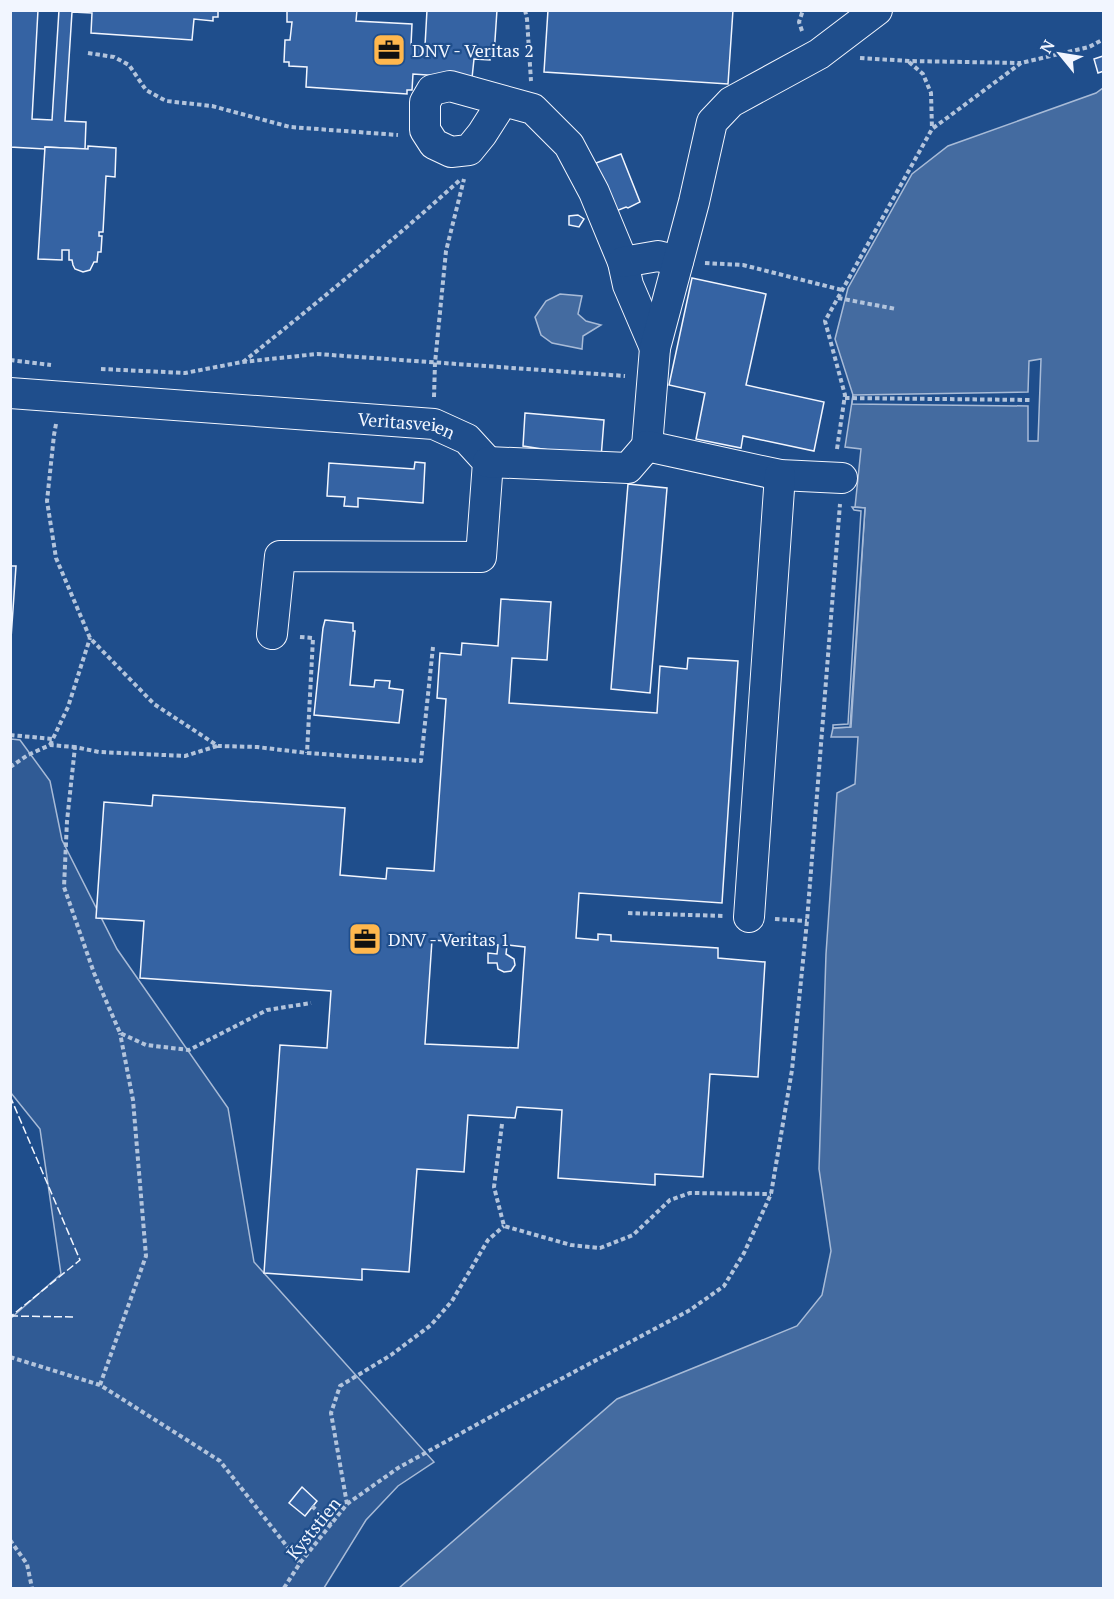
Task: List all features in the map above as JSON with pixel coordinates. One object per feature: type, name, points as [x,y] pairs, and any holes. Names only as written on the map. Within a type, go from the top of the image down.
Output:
[{"type":"street","points":[[272,634],[280,556],[481,557],[488,462],[628,468],[647,447],[655,348],[694,202],[712,122],[731,102],[819,54],[877,10]]},
{"type":"street","points":[[503,101],[533,110],[569,145],[594,192],[623,262],[628,285],[655,348]]},
{"type":"street","points":[[623,262],[658,256],[678,261]]},
{"type":"street","name":"Veritasveien","points":[[10,393],[434,424],[467,439],[488,462]]},
{"type":"street","points":[[647,447],[780,475],[842,478]]},
{"type":"street","points":[[749,917],[780,475]]},
{"type":"path","points":[[525,10],[533,110]]},
{"type":"path","points":[[88,53],[114,57],[129,65],[146,90],[166,101],[212,106],[290,127],[400,135]]},
{"type":"path","points":[[819,54],[909,61],[1022,63]]},
{"type":"path","points":[[909,61],[923,74],[931,93],[932,129]]},
{"type":"path","points":[[242,362],[349,277],[465,175],[446,251],[435,363],[434,424]]},
{"type":"path","points":[[678,261],[743,265],[842,290]]},
{"type":"path","points":[[838,298],[896,309]]},
{"type":"path","points":[[93,368],[186,373],[242,362],[317,354],[653,377]]},
{"type":"path","points":[[10,360],[58,366]]},
{"type":"path","points":[[62,396],[54,435],[47,501],[56,558],[90,638],[154,704],[218,746]]},
{"type":"path","points":[[845,398],[1032,400]]},
{"type":"path","points":[[272,634],[313,638],[307,753]]},
{"type":"path","points":[[50,745],[68,708],[90,638]]},
{"type":"path","points":[[10,766],[50,745],[99,752],[185,756],[218,746],[257,747],[421,761],[433,647]]},
{"type":"path","points":[[10,735],[54,739]]},
{"type":"path","points":[[75,747],[67,821],[64,887],[94,974],[120,1033],[133,1100],[146,1256],[100,1385]]},
{"type":"path","points":[[628,913],[807,921]]},
{"type":"path","points":[[120,1033],[146,1045],[189,1050],[267,1010],[311,1003]]},
{"type":"path","points":[[502,1124],[494,1187],[504,1226]]},
{"type":"path","points":[[504,1226],[571,1245],[600,1248],[633,1235],[670,1200],[690,1193],[771,1194]]},
{"type":"path","points":[[347,1504],[331,1413],[340,1386],[391,1355],[431,1325],[452,1302],[488,1240],[504,1226]]},
{"type":"path","points":[[10,1357],[100,1385],[220,1461],[300,1563]]},
{"type":"path","name":"Kyststien","points":[[284,1588],[300,1563],[347,1504],[398,1468]]},
{"type":"path","points":[[312,1506],[331,1525]]},
{"type":"path","points":[[10,1540],[27,1564],[32,1588]]},
{"type":"shaded area","points":[[1103,88],[1103,1588],[399,1588],[617,1399],[797,1326],[822,1295],[831,1251],[819,1169],[826,954],[837,793],[855,784],[858,737],[831,737],[833,728],[851,727],[865,508],[855,507],[861,449],[845,447],[853,395],[835,339],[848,288],[912,174],[948,146],[1096,93]]},
{"type":"shaded area","points":[[560,294],[582,296],[578,314],[586,321],[601,325],[583,336],[582,349],[552,343],[541,335],[535,317],[546,301]]},
{"type":"shaded area","points":[[11,739],[20,740],[50,781],[62,840],[117,949],[228,1108],[254,1262],[434,1462],[398,1486],[366,1520],[324,1588],[11,1588],[10,1319],[61,1274],[40,1129],[11,1093]]},
{"type":"pier","points":[[1041,359],[1038,441],[1028,441],[1028,406],[852,404],[853,395],[1028,392],[1029,361]]},
{"type":"pier","points":[[852,507],[865,508],[850,727],[833,728],[833,725],[848,724],[861,511],[854,510]]},
{"type":"building","points":[[10,10],[38,10],[32,119],[52,120],[59,10],[218,10],[218,17],[213,17],[213,21],[194,19],[192,40],[91,33],[92,13],[72,12],[65,121],[86,122],[85,149],[45,147],[45,149],[10,147]]},
{"type":"building","name":"DNV - Veritas 2","points":[[287,10],[357,10],[356,21],[412,24],[411,45],[425,46],[427,10],[497,10],[494,55],[490,55],[490,60],[474,59],[472,78],[413,74],[412,90],[407,90],[407,94],[306,87],[307,67],[289,66],[289,62],[284,62],[285,40],[290,40],[292,22],[287,22]]},
{"type":"building","points":[[548,10],[733,10],[728,84],[544,72]]},
{"type":"building","points":[[1103,56],[1104,71],[1098,73],[1094,59]]},
{"type":"building","points":[[88,146],[116,148],[115,177],[106,176],[103,232],[99,232],[99,236],[102,236],[101,252],[98,252],[97,262],[94,262],[90,270],[83,272],[75,269],[72,260],[69,260],[69,250],[62,250],[62,260],[38,259],[45,147],[88,149]]},
{"type":"building","points":[[621,154],[640,202],[616,211],[596,163]]},
{"type":"building","points":[[578,215],[584,219],[579,227],[569,225],[569,216]]},
{"type":"building","points":[[692,278],[766,294],[746,385],[824,402],[814,451],[743,436],[741,448],[696,439],[705,393],[669,385]]},
{"type":"building","points":[[525,413],[604,420],[601,458],[523,446]]},
{"type":"building","points":[[415,462],[425,463],[423,503],[358,498],[358,507],[344,506],[345,497],[327,496],[329,463],[414,469]]},
{"type":"building","points":[[628,484],[667,488],[650,693],[611,689]]},
{"type":"building","points":[[10,566],[16,566],[10,653]]},
{"type":"building","name":"DNV - Veritas 1","points":[[501,599],[551,602],[547,660],[512,658],[509,703],[657,713],[660,666],[687,669],[688,658],[738,661],[722,903],[579,893],[576,938],[598,940],[598,934],[611,935],[611,941],[718,948],[718,958],[765,962],[758,1077],[710,1074],[703,1177],[655,1174],[655,1185],[558,1178],[562,1110],[517,1107],[515,1118],[468,1115],[464,1172],[417,1169],[409,1272],[362,1269],[362,1280],[264,1273],[280,1045],[327,1048],[331,991],[140,978],[144,921],[96,918],[104,802],[152,806],[153,795],[345,808],[340,875],[386,879],[387,868],[434,871],[446,699],[437,698],[440,653],[461,655],[462,643],[498,646]],"holes":[[[432,940],[498,945],[497,954],[488,953],[488,963],[497,963],[498,969],[504,972],[511,971],[515,965],[514,959],[506,954],[507,945],[525,947],[518,1048],[425,1044]]]},
{"type":"building","points":[[325,620],[353,623],[353,631],[355,631],[350,685],[374,687],[375,680],[390,681],[389,688],[403,690],[399,723],[314,715]]},
{"type":"building","points":[[302,1487],[317,1501],[305,1516],[289,1503]]},
{"type":"fence","points":[[10,1096],[80,1260],[10,1317]]},
{"type":"fence","points":[[10,1316],[76,1317]]},
{"type":"place","name":"DNV - Veritas 2","points":[[389,50]]},
{"type":"place","name":"DNV - Veritas 1","points":[[365,939]]}]
